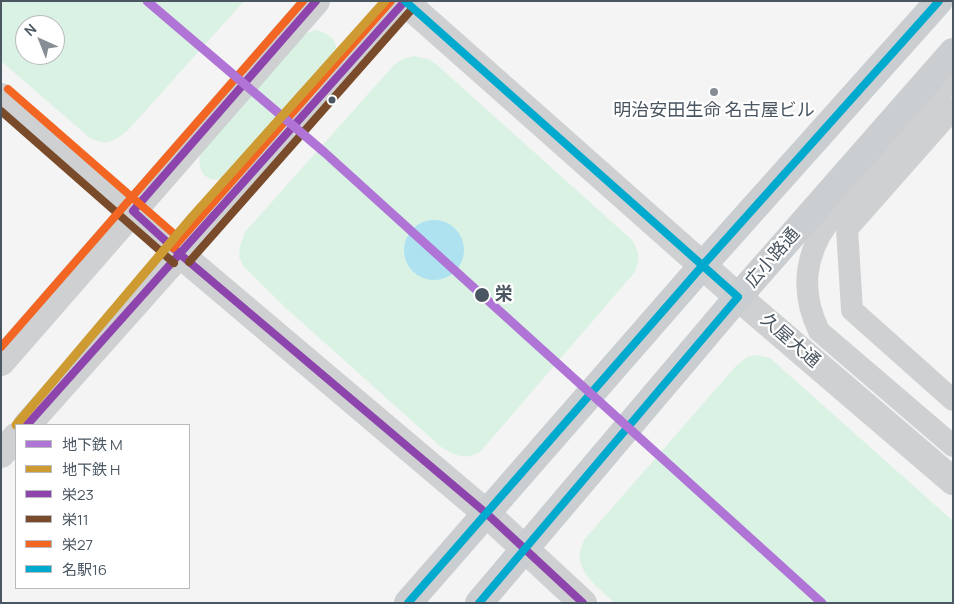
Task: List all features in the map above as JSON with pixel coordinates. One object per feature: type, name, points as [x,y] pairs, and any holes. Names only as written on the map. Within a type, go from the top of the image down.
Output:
[{"type":"main road","points":[[408,603],[703,265],[939,1]]},
{"type":"main road","name":"広小路通","points":[[479,603],[738,297],[953,52]]},
{"type":"street","points":[[1,362],[316,1]]},
{"type":"street","points":[[28,424],[181,255],[404,1]]},
{"type":"street","name":"久屋大通","points":[[404,1],[738,297],[953,481]]},
{"type":"street","points":[[953,79],[820,233],[808,264],[807,287],[814,319],[819,331],[953,446]]},
{"type":"street","points":[[1,97],[181,255],[486,513],[583,603]]},
{"type":"street","points":[[953,109],[847,229],[852,310],[953,400]]},
{"type":"street","points":[[1,454],[15,438]]},
{"type":"green space","points":[[1,1],[244,1],[128,130],[110,142],[101,142],[90,138],[1,61]]},
{"type":"green space","points":[[315,30],[328,35],[335,42],[336,52],[332,65],[234,175],[219,179],[208,178],[201,169],[199,162],[200,153],[304,34]]},
{"type":"green space","points":[[414,56],[428,59],[436,64],[632,240],[638,256],[638,264],[634,273],[480,452],[469,456],[460,456],[441,447],[287,309],[244,267],[239,257],[240,246],[245,232],[394,65],[403,59]]},
{"type":"green space","points":[[757,355],[770,358],[953,521],[953,603],[615,603],[586,574],[580,559],[580,551],[584,540],[736,366],[747,357]]},
{"type":"water","points":[[434,220],[451,225],[459,233],[464,250],[459,267],[451,275],[434,280],[417,275],[409,267],[404,250],[409,233],[417,225]]},
{"type":"metro line","name":"M","points":[[147,1],[324,152],[822,603]]},
{"type":"metro line","name":"H","points":[[17,424],[192,217],[385,1]]},
{"type":"transit line","name":"栄27","points":[[1,347],[303,1]]},
{"type":"transit line","name":"栄23","points":[[133,211],[316,1]]},
{"type":"transit line","name":"栄27","points":[[173,248],[391,1]]},
{"type":"transit line","name":"名駅16","points":[[405,1],[738,297],[479,603]]},
{"type":"transit line","name":"名駅16","points":[[408,603],[703,265],[939,1]]},
{"type":"transit line","name":"栄23","points":[[28,424],[404,2]]},
{"type":"transit line","name":"栄11","points":[[189,262],[412,9]]},
{"type":"transit line","name":"栄27","points":[[8,89],[173,233]]},
{"type":"transit line","name":"栄11","points":[[1,111],[174,263]]},
{"type":"transit line","name":"栄23","points":[[133,211],[181,255],[486,513],[583,603]]},
{"type":"place","name":"明治安田生命 名古屋ビル","points":[[714,92]]},
{"type":"place","name":"栄","points":[[482,295]]}]
